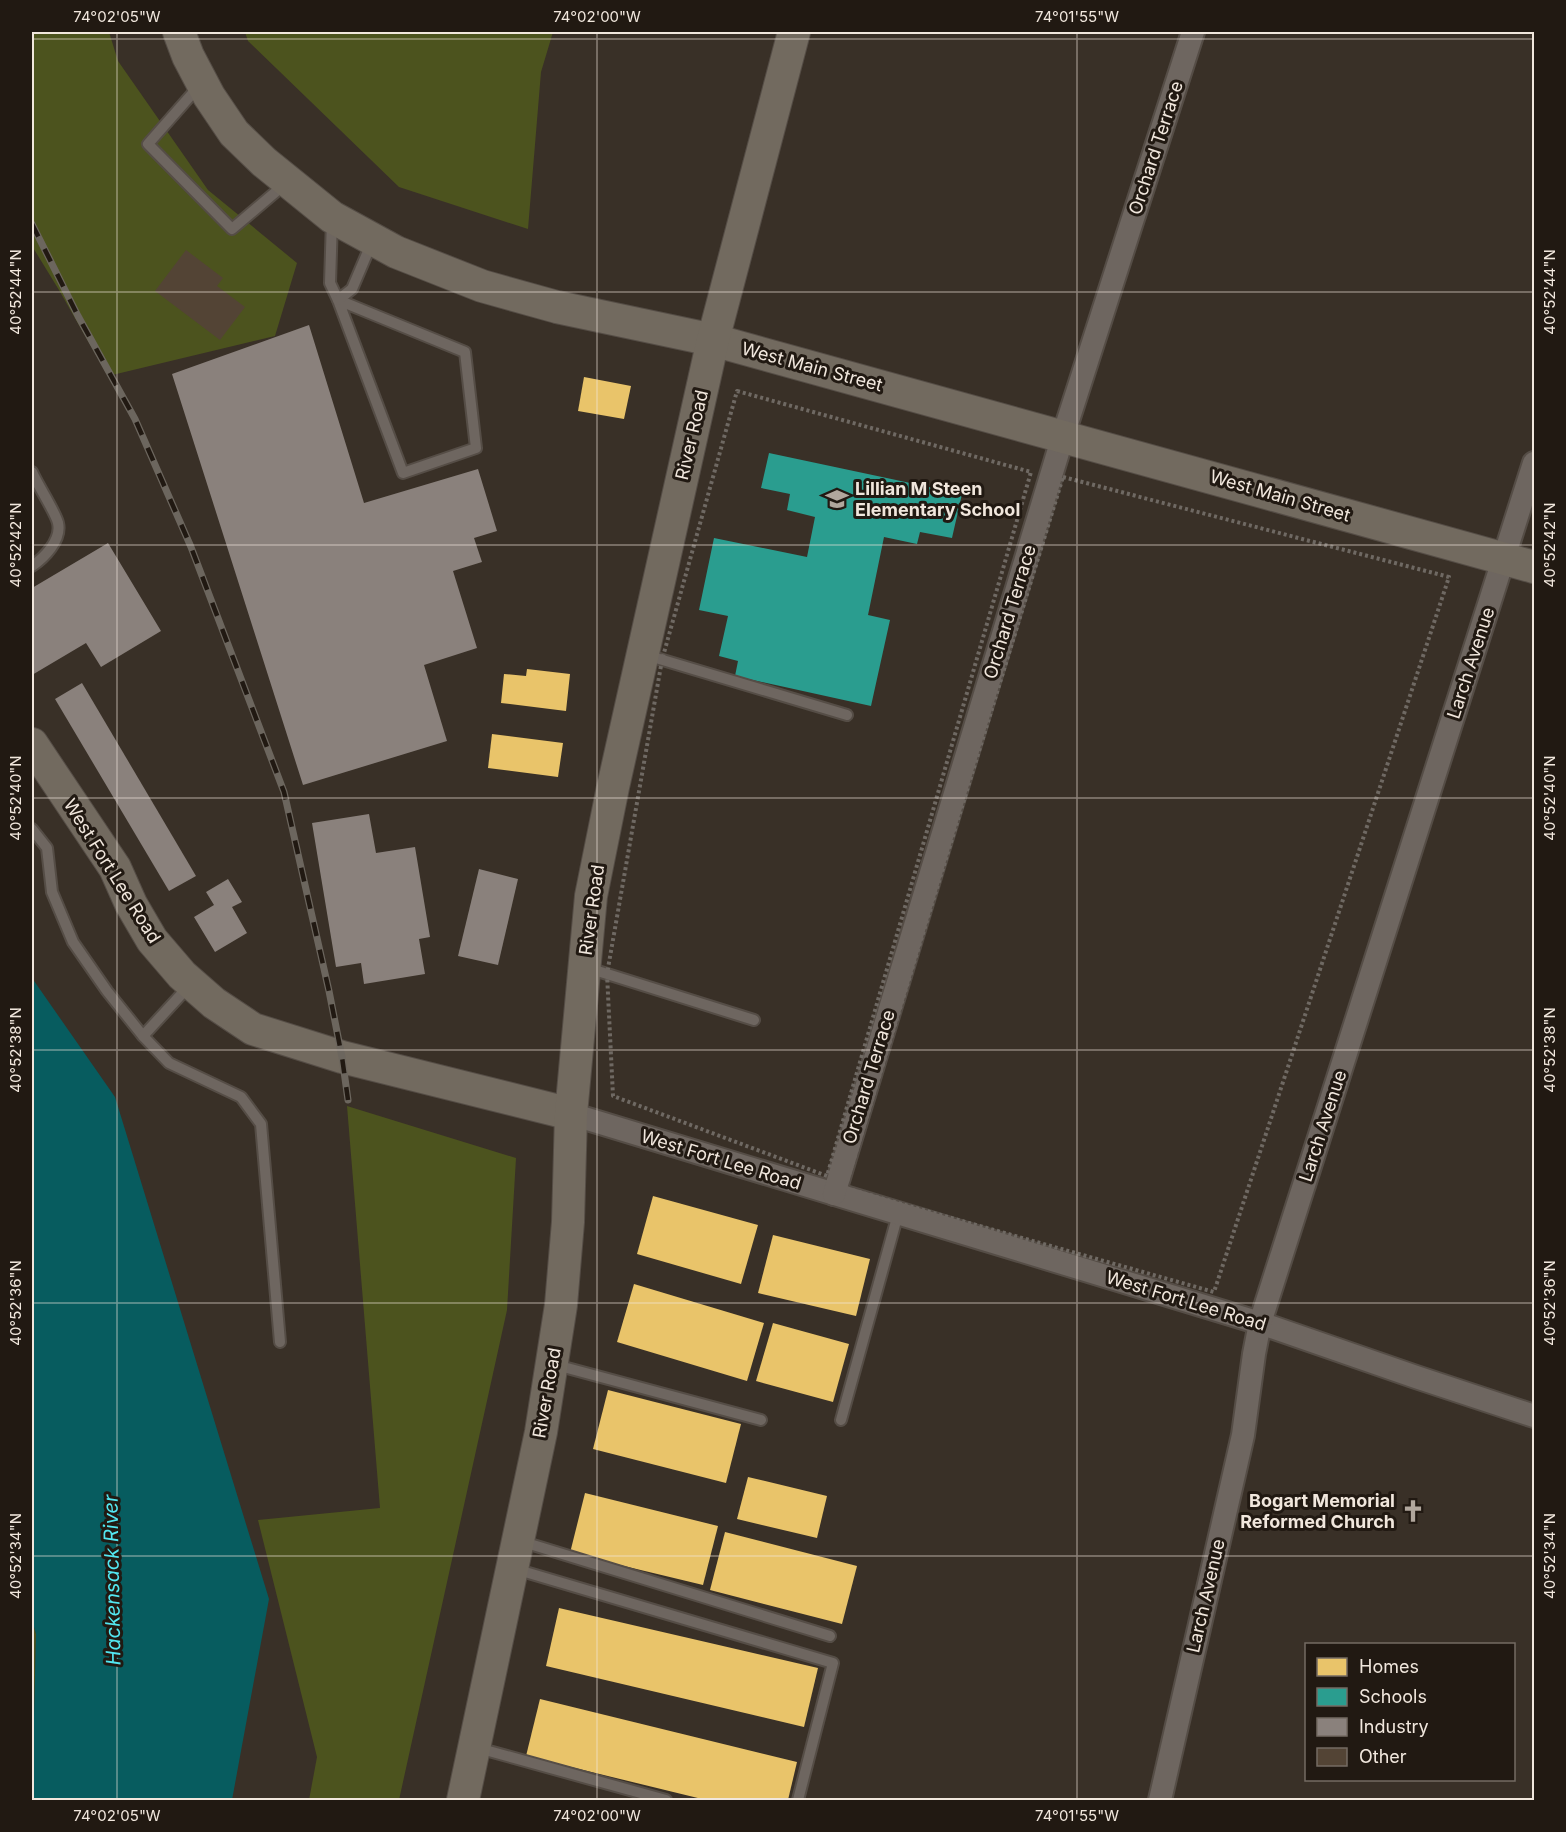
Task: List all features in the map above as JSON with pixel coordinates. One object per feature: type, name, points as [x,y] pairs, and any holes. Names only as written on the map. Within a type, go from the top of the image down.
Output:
[{"type":"main road","name":"West Main Street","points":[[179,32],[202,82],[234,133],[287,182],[332,217],[372,240],[396,252],[482,286],[568,309],[713,340],[1534,567]]},
{"type":"main road","name":"River Road","points":[[463,1800],[516,1554],[561,1305],[568,1222],[571,1114],[596,970],[591,896],[652,657],[713,340],[794,32]]},
{"type":"main road","name":"West Fort Lee Road","points":[[32,744],[115,868],[131,904],[152,939],[182,975],[214,1003],[253,1029],[342,1057],[571,1114]]},
{"type":"street","name":"Orchard Terrace","points":[[834,1194],[1064,436],[1193,32]]},
{"type":"street","name":"Larch Avenue","points":[[1160,1800],[1243,1435],[1260,1323],[1534,464]]},
{"type":"street","name":"West Fort Lee Road","points":[[571,1114],[1260,1323],[1534,1416]]},
{"type":"lane","points":[[202,82],[148,144],[232,228],[287,182]]},
{"type":"lane","points":[[332,217],[330,283],[403,473],[476,448],[465,352],[338,300]]},
{"type":"lane","points":[[338,300],[352,289],[372,240]]},
{"type":"lane","points":[[32,472],[59,524],[52,548],[32,566]]},
{"type":"lane","points":[[32,498],[41,492]]},
{"type":"lane","points":[[652,657],[847,715]]},
{"type":"lane","points":[[32,829],[47,848],[52,892],[73,942],[107,991],[143,1036],[169,1063],[241,1096],[261,1124],[280,1342]]},
{"type":"lane","points":[[596,970],[754,1020]]},
{"type":"lane","points":[[143,1036],[191,983]]},
{"type":"lane","points":[[841,1420],[898,1214]]},
{"type":"lane","points":[[552,1364],[762,1420]]},
{"type":"lane","points":[[516,1554],[830,1636]]},
{"type":"lane","points":[[516,1554],[833,1663],[798,1800]]},
{"type":"lane","points":[[474,1748],[666,1800]]},
{"type":"path","points":[[737,391],[1031,472],[827,1176],[613,1096],[596,970],[652,657],[737,391]]},
{"type":"path","points":[[1063,477],[1449,577],[1214,1292],[845,1188],[1063,477]]},
{"type":"green space","points":[[32,32],[109,32],[118,61],[208,190],[297,263],[275,336],[108,376],[32,246]]},
{"type":"green space","points":[[245,32],[553,32],[541,72],[528,229],[399,187],[248,41]]},
{"type":"green space","points":[[347,1106],[516,1158],[507,1310],[399,1800],[309,1800],[317,1757],[258,1520],[380,1508]]},
{"type":"green space","points":[[32,1620],[36,1634],[32,1800]]},
{"type":"water","name":"Hackensack River","points":[[32,978],[115,1097],[269,1599],[232,1800],[32,1800],[36,1634],[32,1620]]},
{"type":"building: Homes","points":[[584,377],[631,386],[624,419],[578,411]]},
{"type":"building: Homes","points":[[527,669],[570,674],[566,711],[501,703],[504,674],[526,676]]},
{"type":"building: Homes","points":[[492,734],[563,743],[558,777],[488,768]]},
{"type":"building: Homes","points":[[653,1196],[758,1225],[741,1284],[637,1254]]},
{"type":"building: Homes","points":[[773,1235],[870,1259],[856,1316],[758,1293]]},
{"type":"building: Homes","points":[[634,1284],[764,1323],[747,1381],[617,1342]]},
{"type":"building: Homes","points":[[773,1323],[849,1344],[833,1402],[756,1381]]},
{"type":"building: Homes","points":[[608,1390],[741,1424],[726,1483],[593,1449]]},
{"type":"building: Homes","points":[[748,1477],[827,1496],[817,1538],[737,1519]]},
{"type":"building: Homes","points":[[585,1493],[718,1526],[703,1585],[570,1553]]},
{"type":"building: Homes","points":[[725,1532],[857,1566],[842,1624],[710,1590]]},
{"type":"building: Homes","points":[[559,1608],[818,1668],[804,1727],[546,1666]]},
{"type":"building: Homes","points":[[540,1699],[797,1762],[788,1800],[706,1800],[526,1756]]},
{"type":"building: Schools","points":[[769,453],[962,494],[952,538],[920,532],[917,544],[884,537],[868,615],[890,620],[871,706],[735,676],[738,661],[719,656],[728,616],[699,610],[714,538],[807,557],[815,517],[787,510],[790,494],[761,488]]},
{"type":"building: Industry","points":[[309,325],[364,503],[478,469],[497,531],[474,538],[482,562],[453,571],[477,648],[424,665],[447,741],[303,785],[172,374]]},
{"type":"building: Industry","points":[[108,543],[161,631],[101,667],[86,643],[32,675],[32,588]]},
{"type":"building: Industry","points":[[82,683],[196,876],[169,891],[55,699]]},
{"type":"building: Industry","points":[[369,814],[376,853],[415,847],[430,937],[419,939],[425,974],[364,984],[361,963],[336,967],[312,823]]},
{"type":"building: Industry","points":[[479,869],[518,879],[498,965],[458,956]]},
{"type":"building: Industry","points":[[228,879],[242,902],[232,907],[247,933],[215,952],[194,917],[214,905],[206,892]]},
{"type":"building: Other","points":[[186,250],[223,278],[217,286],[245,307],[220,340],[155,291]]},
{"type":"railway","points":[[32,224],[78,316],[135,419],[191,547],[284,792],[329,991],[348,1100]]},
{"type":"place","name":"Lillian M Steen Elementary School","points":[[837,499]]},
{"type":"place","name":"Bogart Memorial Reformed Church","points":[[1413,1511]]}]
